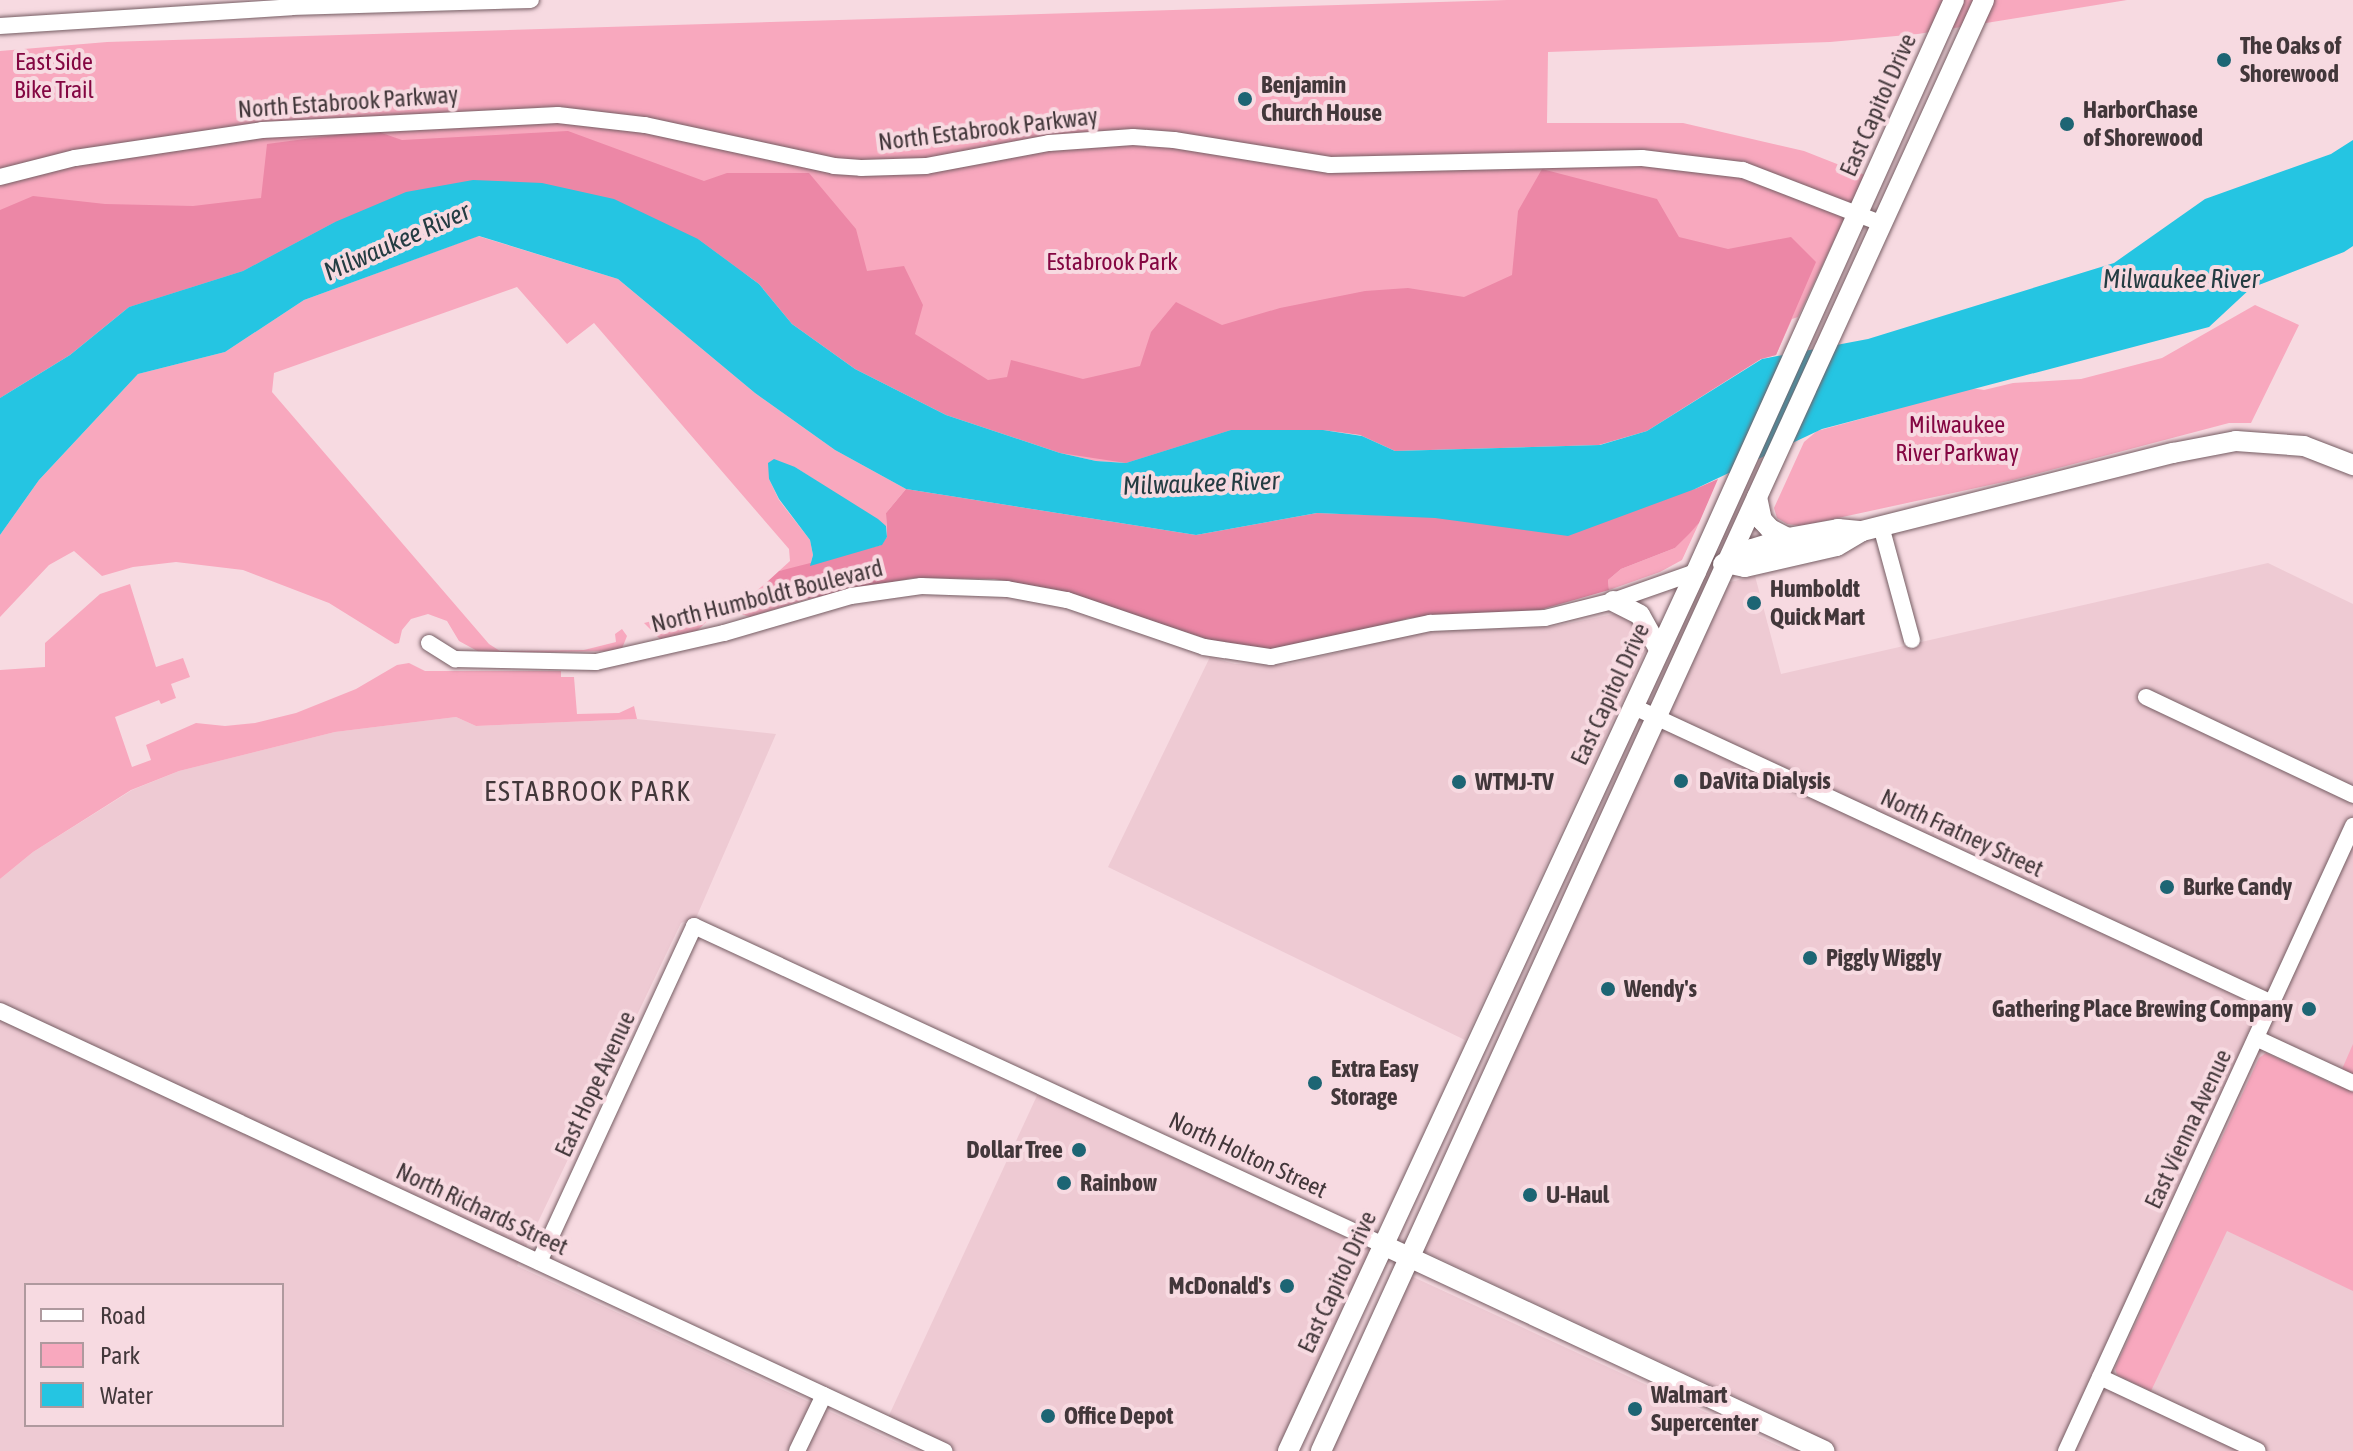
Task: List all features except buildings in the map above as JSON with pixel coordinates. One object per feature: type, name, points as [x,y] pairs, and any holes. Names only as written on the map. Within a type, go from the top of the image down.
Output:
[{"type":"main road","name":"East Capitol Drive","points":[[1288,1451],[1696,572],[1954,0]]},
{"type":"main road","points":[[1939,101],[1954,36],[1970,0]]},
{"type":"main road","points":[[1321,1451],[1984,0]]},
{"type":"main road","points":[[1938,35],[1938,61],[1926,96],[1939,101]]},
{"type":"main road","name":"North Humboldt Boulevard","points":[[1696,572],[1788,538],[1838,529],[1872,528],[2173,453],[2236,441],[2304,446],[2353,465]]},
{"type":"main road","points":[[1757,497],[1762,520],[1770,529],[1788,538]]},
{"type":"main road","name":"North Humboldt Boulevard","points":[[1726,563],[1745,567],[1837,546],[1872,528]]},
{"type":"main road","points":[[1613,601],[1640,615],[1659,649]]},
{"type":"main road","name":"North Holton Street","points":[[1383,1245],[1824,1451]]},
{"type":"street","points":[[0,26],[332,3],[531,0]]},
{"type":"street","name":"North Estabrook Parkway","points":[[0,177],[75,158],[262,130],[558,115],[645,125],[834,166],[861,168],[926,166],[1049,143],[1133,137],[1330,165],[1642,158],[1743,170],[1883,224]]},
{"type":"street","points":[[1872,528],[1912,640]]},
{"type":"street","name":"North Humboldt Boulevard","points":[[429,643],[455,659],[504,663],[596,662],[711,636],[851,596],[921,586],[1007,589],[1067,600],[1204,647],[1271,657],[1313,651],[1410,626],[1545,618],[1613,601],[1696,572]]},
{"type":"street","points":[[2146,697],[2353,795]]},
{"type":"street","name":"North Fratney Street","points":[[1632,706],[2272,1003]]},
{"type":"street","name":"East Vienna Avenue","points":[[2066,1451],[2353,826]]},
{"type":"street","name":"North Holton Street","points":[[694,926],[1383,1245]]},
{"type":"street","name":"East Hope Avenue","points":[[539,1262],[694,926]]},
{"type":"street","name":"North Richards Street","points":[[0,1011],[944,1451]]},
{"type":"street","points":[[2256,1038],[2353,1083]]},
{"type":"street","points":[[2100,1377],[2258,1451]]},
{"type":"street","points":[[797,1451],[824,1395]]},
{"type":"shaded area","points":[[373,130],[402,140],[568,131],[704,181],[727,173],[809,173],[856,229],[867,271],[904,266],[923,305],[915,334],[988,380],[1007,377],[1011,360],[1083,379],[1140,366],[1151,332],[1176,302],[1222,325],[1280,308],[1365,291],[1408,288],[1464,297],[1512,275],[1518,211],[1542,169],[1657,199],[1679,237],[1728,249],[1791,237],[1816,262],[1776,355],[1761,359],[1647,431],[1599,445],[1395,451],[1360,435],[1323,430],[1231,430],[1126,463],[1060,453],[946,415],[855,369],[792,324],[759,284],[698,239],[335,222],[243,271],[129,307],[70,355],[0,398],[0,210],[33,196],[105,204],[193,206],[261,198],[267,144]]},
{"type":"shaded area","points":[[1718,479],[1699,523],[1690,533],[1675,548],[1621,569],[1608,580],[1609,590],[1536,611],[1409,618],[1329,641],[1259,651],[1228,646],[1057,590],[994,579],[913,578],[807,599],[780,598],[768,593],[767,582],[779,571],[881,545],[887,537],[886,513],[906,489],[1196,535],[1317,513],[1435,517],[1695,489]]},
{"type":"shaded area","points":[[2268,563],[2353,604],[2353,1451],[1796,1451],[1805,1429],[1421,1250],[1730,582],[1755,576],[1781,674]]},
{"type":"shaded area","points":[[1618,613],[1632,616],[1647,647],[1465,1040],[1108,867],[1210,657],[1235,664],[1287,665],[1408,635],[1448,630],[1551,627]]},
{"type":"shaded area","points":[[456,717],[476,726],[637,719],[776,734],[696,918],[681,923],[517,1266],[915,1451],[0,1451],[0,879],[33,852],[132,790],[179,771],[335,732]]},
{"type":"shaded area","points":[[1041,1087],[1383,1245],[1288,1451],[944,1451],[885,1424]]},
{"type":"shaded area","points":[[1411,1276],[1790,1451],[1330,1451]]},
{"type":"green space","name":"Estabrook Park","points":[[1507,0],[2127,0],[1918,34],[1830,42],[1548,52],[1547,123],[1683,123],[1804,151],[1865,175],[1798,317],[1792,319],[1776,355],[1761,359],[1126,463],[1096,461],[1060,453],[614,199],[129,307],[0,398],[0,51],[107,42]]},
{"type":"green space","points":[[478,236],[618,279],[755,393],[835,450],[906,489],[886,513],[886,526],[795,467],[769,479],[779,500],[810,540],[813,555],[810,566],[779,571],[790,561],[789,549],[594,323],[567,344],[517,287],[274,373],[272,392],[489,644],[500,651],[584,650],[616,642],[615,634],[622,629],[627,636],[621,651],[481,653],[459,641],[447,621],[428,614],[411,619],[402,630],[399,643],[395,644],[329,603],[243,570],[176,562],[133,567],[102,576],[74,551],[49,565],[0,617],[0,535],[39,480],[138,374],[225,352],[304,300]]},
{"type":"green space","name":"Milwaukee River Parkway","points":[[2255,305],[2299,325],[2251,423],[2229,423],[2013,480],[1801,526],[1787,524],[1777,518],[1774,508],[1804,442],[1817,431],[1890,411],[1958,386],[1984,390],[2013,383],[2081,379],[2162,358]]},
{"type":"green space","points":[[1699,523],[1682,560],[1660,572],[1609,590],[1608,580],[1621,569],[1675,548]]},
{"type":"green space","points":[[767,582],[768,593],[780,598],[807,599],[750,617],[729,610],[722,601],[731,597],[741,604]]},
{"type":"green space","points":[[130,584],[156,667],[183,658],[190,677],[171,684],[176,698],[161,704],[159,700],[115,717],[132,767],[151,760],[146,745],[196,723],[225,726],[255,723],[296,713],[356,689],[397,665],[409,663],[425,671],[561,671],[561,677],[574,677],[577,714],[619,713],[634,706],[637,719],[476,726],[456,717],[335,732],[179,771],[131,790],[33,852],[0,879],[0,670],[45,667],[45,643],[100,594]]},
{"type":"green space","points":[[700,606],[708,614],[708,620],[695,633],[663,642],[644,623],[652,621],[658,629],[696,618],[694,609]]},
{"type":"green space","points":[[2353,1044],[2353,1291],[2227,1231],[2151,1391],[2117,1375],[2115,1368],[2259,1058],[2266,1053],[2335,1085]]},
{"type":"water","name":"Milwaukee River","points":[[2353,140],[2353,246],[2251,288],[2209,327],[1822,429],[1695,489],[1568,536],[1435,518],[1317,513],[1196,535],[906,489],[835,450],[755,393],[618,279],[479,236],[304,300],[225,352],[138,374],[39,480],[0,535],[0,398],[70,355],[129,307],[243,271],[335,222],[406,192],[473,180],[542,183],[614,199],[698,239],[759,284],[792,324],[855,369],[946,415],[1060,453],[1096,461],[1126,463],[1231,430],[1323,430],[1362,436],[1395,451],[1600,445],[1647,431],[1762,359],[1868,339],[2114,263],[2205,199],[2331,154]]},
{"type":"water","points":[[774,459],[795,467],[878,519],[886,526],[887,537],[882,545],[810,566],[813,555],[810,540],[779,499],[769,479],[768,463]]},
{"type":"place","name":"The Oaks of Shorewood","points":[[2224,60]]},
{"type":"place","name":"Benjamin Church House","points":[[1245,99]]},
{"type":"place","name":"HarborChase of Shorewood","points":[[2067,124]]},
{"type":"place","name":"Humboldt Quick Mart","points":[[1754,603]]},
{"type":"place","name":"DaVita Dialysis","points":[[1681,781]]},
{"type":"place","name":"WTMJ-TV","points":[[1459,782]]},
{"type":"place","name":"Burke Candy","points":[[2167,887]]},
{"type":"place","name":"Piggly Wiggly","points":[[1810,958]]},
{"type":"place","name":"Wendy's","points":[[1608,989]]},
{"type":"place","name":"Gathering Place Brewing Company","points":[[2309,1009]]},
{"type":"place","name":"Extra Easy Storage","points":[[1315,1083]]},
{"type":"place","name":"Dollar Tree","points":[[1079,1150]]},
{"type":"place","name":"Rainbow","points":[[1064,1183]]},
{"type":"place","name":"U-Haul","points":[[1530,1195]]},
{"type":"place","name":"McDonald's","points":[[1287,1286]]},
{"type":"place","name":"Walmart Supercenter","points":[[1635,1409]]},
{"type":"place","name":"Office Depot","points":[[1048,1416]]},
{"type":"district","name":"ESTABROOK PARK","points":[[588,791]]},
{"type":"park label","name":"East Side Bike Trail","points":[[54,76]]}]
